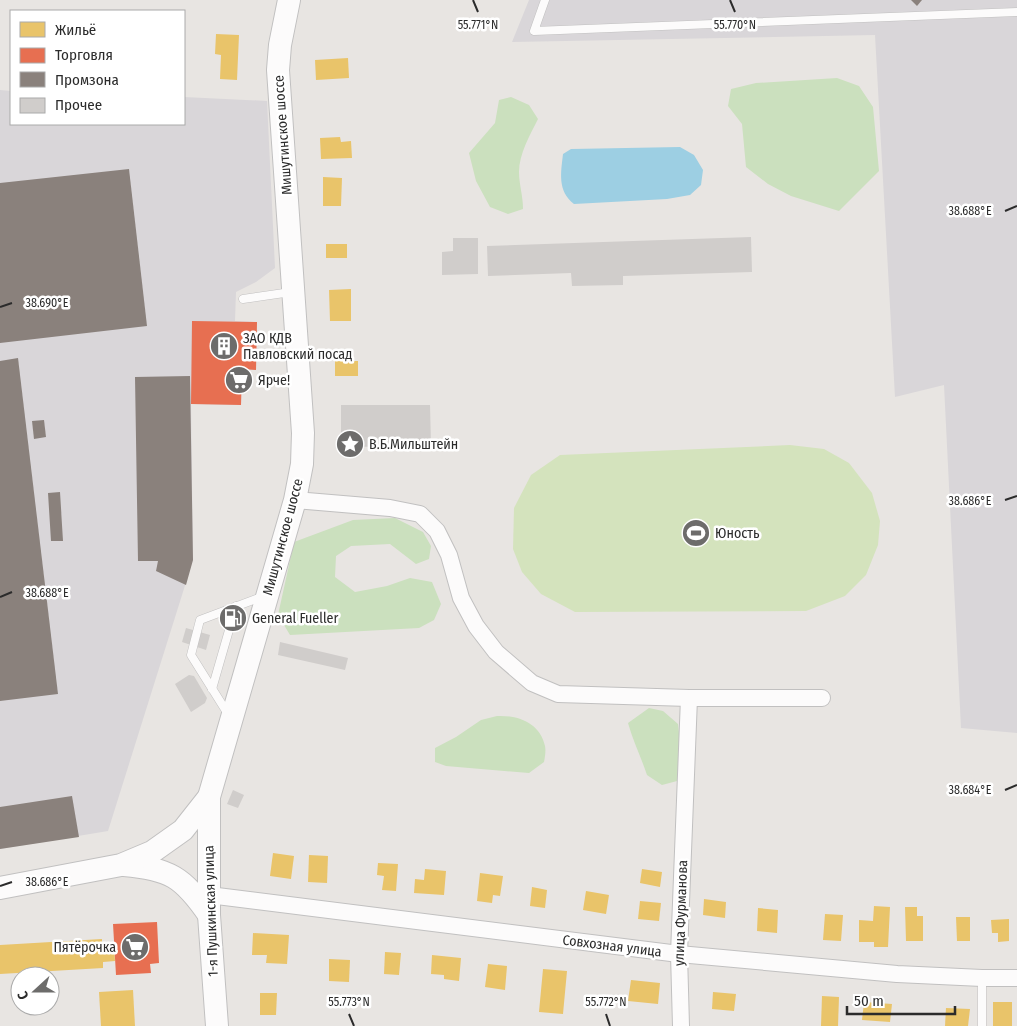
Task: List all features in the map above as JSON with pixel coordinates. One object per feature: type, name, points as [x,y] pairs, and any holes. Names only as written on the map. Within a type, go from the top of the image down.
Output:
[{"type":"main road","name":"Мишутинское шоссе","points":[[209,797],[295,500],[302,464],[303,433],[278,70],[280,45],[289,0]]},
{"type":"main road","points":[[0,888],[121,865],[152,852],[183,830],[209,797]]},
{"type":"main road","name":"1-я Пушкинская улица","points":[[209,797],[209,905],[217,1026]]},
{"type":"main road","points":[[121,865],[149,867],[176,877],[209,905]]},
{"type":"street","points":[[295,500],[390,508],[420,514],[437,531],[449,555],[461,598],[476,626],[496,652],[532,683],[558,694],[689,698],[822,698]]},
{"type":"street","name":"улица Фурманова","points":[[681,1026],[679,954],[689,698]]},
{"type":"street","name":"Совхозная улица","points":[[209,905],[679,954],[897,974],[1017,978]]},
{"type":"lane","points":[[545,0],[534,32],[1017,12]]},
{"type":"lane","points":[[243,299],[293,292]]},
{"type":"lane","points":[[232,720],[191,655],[200,620],[268,595]]},
{"type":"lane","points":[[212,689],[236,606]]},
{"type":"lane","points":[[982,978],[982,1026]]},
{"type":"shaded area","points":[[529,0],[1017,0],[1017,733],[961,728],[944,385],[895,397],[875,35],[512,42]]},
{"type":"shaded area","points":[[0,90],[10,91],[10,125],[185,125],[185,97],[267,101],[275,268],[256,282],[236,292],[235,321],[257,322],[256,370],[242,370],[241,405],[191,404],[193,560],[108,831],[0,849]]},
{"type":"green space","points":[[837,78],[859,86],[873,107],[879,171],[839,211],[791,196],[768,184],[746,167],[742,124],[728,106],[731,89],[756,83]]},
{"type":"green space","points":[[511,97],[529,105],[538,119],[519,165],[523,209],[508,214],[490,207],[476,181],[469,153],[495,123],[499,100]]},
{"type":"green space","name":"Юность","points":[[790,445],[824,449],[849,463],[872,493],[880,521],[878,545],[866,575],[845,596],[806,611],[575,612],[541,594],[522,572],[513,549],[514,508],[531,475],[560,455]]},
{"type":"green space","points":[[395,518],[423,532],[431,546],[429,559],[416,564],[390,544],[351,546],[336,556],[335,577],[355,592],[387,586],[410,578],[432,582],[441,604],[434,620],[419,628],[290,635],[278,615],[294,542],[353,520]]},
{"type":"green space","points":[[649,708],[663,711],[678,724],[681,751],[677,781],[662,785],[647,775],[632,736],[628,723]]},
{"type":"green space","points":[[497,716],[513,717],[533,726],[538,731],[545,746],[544,762],[529,773],[446,766],[435,762],[435,748],[456,737],[481,720]]},
{"type":"water","points":[[680,147],[694,155],[703,170],[701,185],[690,195],[667,199],[574,204],[565,193],[561,181],[563,154],[571,149]]},
{"type":"building: Жильё","points":[[216,34],[239,35],[237,80],[220,79],[221,55],[215,54]]},
{"type":"building: Жильё","points":[[348,58],[349,78],[316,80],[315,60]]},
{"type":"building: Жильё","points":[[340,137],[341,142],[351,141],[352,158],[321,159],[320,138]]},
{"type":"building: Жильё","points":[[323,177],[342,178],[341,206],[323,206]]},
{"type":"building: Жильё","points":[[326,244],[347,244],[347,258],[326,258]]},
{"type":"building: Жильё","points":[[351,289],[351,321],[330,321],[329,290]]},
{"type":"building: Жильё","points":[[335,361],[358,361],[358,376],[335,376]]},
{"type":"building: Жильё","points":[[273,853],[294,856],[291,879],[270,876]]},
{"type":"building: Жильё","points":[[309,855],[328,856],[327,883],[308,882]]},
{"type":"building: Жильё","points":[[378,863],[398,864],[396,891],[382,890],[384,876],[377,875]]},
{"type":"building: Жильё","points":[[425,869],[446,871],[444,895],[414,893],[415,879],[424,880]]},
{"type":"building: Жильё","points":[[642,869],[662,872],[660,887],[640,883]]},
{"type":"building: Жильё","points":[[480,873],[503,876],[500,896],[493,895],[492,903],[477,901]]},
{"type":"building: Жильё","points":[[532,887],[547,890],[545,908],[530,906]]},
{"type":"building: Жильё","points":[[586,891],[609,895],[606,914],[583,910]]},
{"type":"building: Жильё","points":[[704,899],[726,902],[725,918],[703,915]]},
{"type":"building: Жильё","points":[[640,901],[661,903],[659,921],[638,919]]},
{"type":"building: Жильё","points":[[874,906],[890,907],[888,947],[874,947],[874,942],[859,942],[859,920],[873,921]]},
{"type":"building: Жильё","points":[[905,907],[917,907],[917,916],[923,916],[923,941],[906,941]]},
{"type":"building: Жильё","points":[[758,908],[778,910],[777,933],[757,931]]},
{"type":"building: Жильё","points":[[825,914],[843,915],[841,941],[823,940]]},
{"type":"building: Жильё","points":[[956,917],[970,917],[970,941],[957,941]]},
{"type":"building: Жильё","points":[[1009,919],[1009,941],[998,942],[998,933],[992,933],[991,920]]},
{"type":"building: Жильё","points":[[253,933],[289,935],[287,964],[266,963],[267,955],[252,955]]},
{"type":"building: Жильё","points":[[102,939],[102,947],[114,946],[115,961],[103,962],[103,968],[60,971],[60,966],[10,966],[10,973],[0,974],[0,945]]},
{"type":"building: Жильё","points":[[385,952],[401,953],[399,975],[384,974]]},
{"type":"building: Жильё","points":[[432,955],[461,958],[459,981],[444,979],[444,975],[431,974]]},
{"type":"building: Жильё","points":[[329,959],[350,960],[349,982],[329,981]]},
{"type":"building: Жильё","points":[[488,964],[507,966],[505,990],[485,987]]},
{"type":"building: Жильё","points":[[543,969],[567,971],[563,1014],[539,1012]]},
{"type":"building: Жильё","points":[[631,980],[660,983],[658,1004],[628,1001]]},
{"type":"building: Жильё","points":[[133,990],[135,1026],[101,1026],[99,992]]},
{"type":"building: Жильё","points":[[713,992],[736,994],[734,1011],[712,1009]]},
{"type":"building: Жильё","points":[[260,993],[277,993],[276,1015],[260,1015]]},
{"type":"building: Жильё","points":[[822,996],[839,997],[838,1026],[821,1026]]},
{"type":"building: Жильё","points":[[864,1002],[892,1004],[890,1022],[862,1020]]},
{"type":"building: Жильё","points":[[993,1002],[1012,1002],[1012,1026],[993,1026]]},
{"type":"building: Жильё","points":[[946,1008],[970,1009],[968,1026],[945,1026]]},
{"type":"building: Торговля","name":"ЗАО КДВ Павловский посад","points":[[192,321],[257,322],[256,370],[242,369],[241,405],[191,404]]},
{"type":"building: Торговля","points":[[157,922],[159,963],[150,964],[151,973],[116,975],[113,924]]},
{"type":"building: Промзона","points":[[911,0],[922,0],[917,6]]},
{"type":"building: Промзона","points":[[129,169],[147,326],[0,343],[0,183]]},
{"type":"building: Промзона","points":[[18,358],[58,694],[0,701],[0,361]]},
{"type":"building: Промзона","points":[[190,376],[193,560],[186,585],[156,571],[158,561],[138,561],[135,377]]},
{"type":"building: Промзона","points":[[44,420],[46,437],[34,439],[32,421]]},
{"type":"building: Промзона","points":[[60,492],[63,541],[51,541],[48,493]]},
{"type":"building: Промзона","points":[[72,796],[79,837],[0,849],[0,807]]},
{"type":"building: Прочее","points":[[751,237],[752,272],[623,276],[623,285],[572,286],[571,273],[488,276],[487,246]]},
{"type":"building: Прочее","points":[[453,238],[478,238],[478,274],[442,275],[442,252],[453,251]]},
{"type":"building: Прочее","points":[[341,405],[430,405],[431,446],[341,447]]},
{"type":"building: Прочее","points":[[186,628],[210,635],[206,650],[182,642]]},
{"type":"building: Прочее","points":[[280,642],[348,658],[345,670],[278,655]]},
{"type":"building: Прочее","points":[[189,675],[194,676],[207,698],[205,703],[191,712],[175,684]]},
{"type":"building: Прочее","points":[[233,790],[244,795],[238,808],[227,804]]},
{"type":"place","name":"ЗАО КДВ Павловский посад","points":[[224,346]]},
{"type":"place","name":"Ярче!","points":[[239,380]]},
{"type":"place","name":"В.Б.Мильштейн","points":[[350,444]]},
{"type":"place","name":"Юность","points":[[696,533]]},
{"type":"place","name":"General Fueller","points":[[233,618]]},
{"type":"place","name":"Пятёрочка","points":[[135,947]]}]
